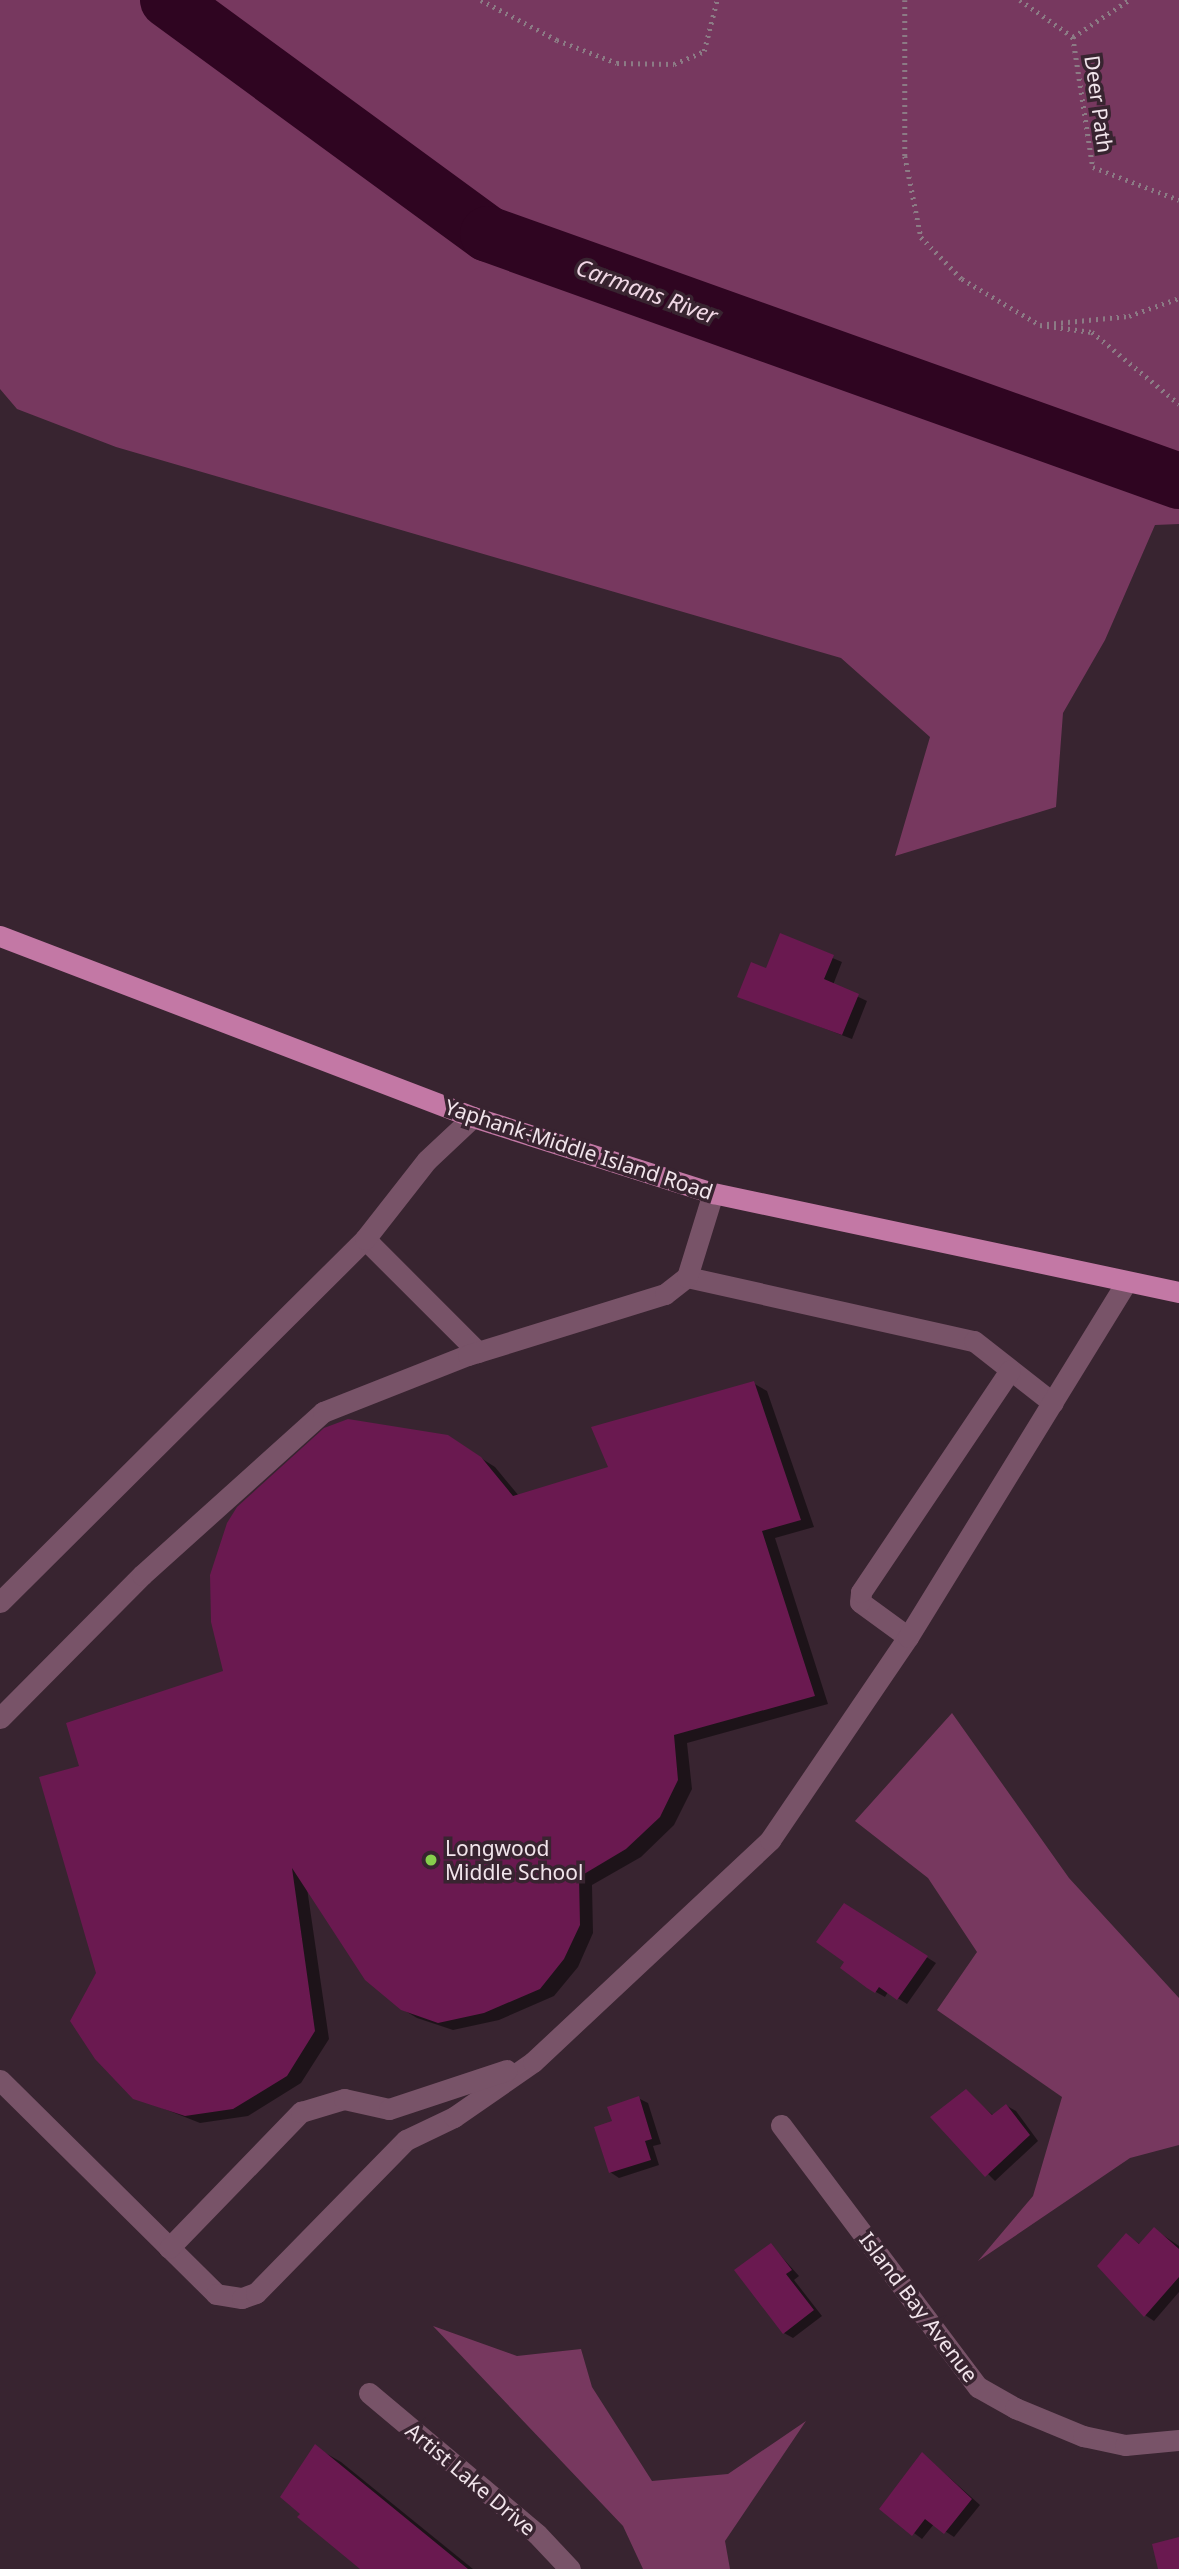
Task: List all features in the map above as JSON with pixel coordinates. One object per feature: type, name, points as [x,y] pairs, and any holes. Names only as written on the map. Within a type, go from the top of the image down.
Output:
[{"type":"main road","name":"Yaphank-Middle Island Road","points":[[0,936],[473,1117],[713,1193],[1179,1292]]},
{"type":"street","points":[[0,1602],[365,1239],[427,1160],[473,1117]]},
{"type":"street","points":[[0,1718],[142,1574],[323,1412],[478,1352],[665,1294],[687,1277],[713,1193]]},
{"type":"street","points":[[365,1239],[478,1352]]},
{"type":"street","points":[[687,1277],[974,1341],[1053,1404]]},
{"type":"street","points":[[0,2080],[216,2294],[242,2298],[256,2293],[406,2140],[454,2116],[533,2062],[770,1840],[908,1637],[1126,1282]]},
{"type":"street","points":[[908,1637],[860,1602],[861,1592],[1010,1370]]},
{"type":"street","points":[[170,2248],[301,2112],[344,2099],[388,2109],[533,2062]]},
{"type":"street","name":"Island Bay Avenue","points":[[781,2125],[978,2387],[1015,2408],[1083,2436],[1125,2445],[1179,2440]]},
{"type":"street","name":"Artist Lake Drive","points":[[369,2393],[537,2533],[570,2569]]},
{"type":"path","points":[[481,0],[557,40],[617,63],[674,64],[704,51],[717,0]]},
{"type":"path","points":[[905,0],[905,156],[921,237],[962,279],[1040,325],[1092,332],[1179,404]]},
{"type":"path","points":[[1020,0],[1073,37],[1129,0]]},
{"type":"path","name":"Deer Path","points":[[1073,37],[1093,167],[1179,200]]},
{"type":"path","points":[[1040,325],[1129,316],[1179,298]]},
{"type":"shaded area","points":[[0,0],[1179,0],[1179,524],[1155,525],[1105,640],[1063,713],[1056,807],[895,856],[930,737],[841,658],[116,447],[17,409],[0,389]]},
{"type":"shaded area","points":[[952,1713],[1069,1878],[1179,1998],[1179,2145],[1130,2158],[978,2261],[1033,2196],[1062,2097],[937,2010],[977,1952],[928,1878],[855,1821]]},
{"type":"shaded area","points":[[433,2326],[517,2356],[581,2349],[592,2387],[652,2481],[728,2474],[806,2421],[725,2541],[730,2569],[643,2569],[623,2526]]},
{"type":"building","points":[[780,933],[834,955],[824,979],[859,994],[842,1035],[737,997],[751,962],[766,968]]},
{"type":"building","points":[[754,1381],[801,1520],[762,1531],[815,1696],[674,1735],[678,1780],[660,1817],[626,1849],[579,1877],[580,1925],[564,1959],[540,1989],[484,2013],[438,2023],[401,2010],[365,1980],[292,1868],[315,2031],[287,2076],[233,2109],[185,2116],[133,2099],[95,2059],[70,2021],[96,1973],[39,1777],[79,1766],[66,1723],[223,1671],[211,1622],[210,1575],[227,1523],[237,1507],[324,1428],[348,1419],[448,1435],[481,1457],[513,1496],[608,1467],[591,1427]]},
{"type":"building","points":[[844,1903],[928,1956],[897,2000],[879,1987],[875,1993],[867,1988],[840,1968],[844,1962],[816,1942]]},
{"type":"building","points":[[966,2089],[992,2115],[1006,2104],[1030,2135],[985,2177],[930,2117]]},
{"type":"building","points":[[639,2096],[652,2139],[645,2141],[651,2160],[609,2173],[594,2127],[612,2121],[607,2107]]},
{"type":"building","points":[[1154,2227],[1179,2249],[1179,2277],[1144,2317],[1097,2266],[1126,2233],[1139,2244]]},
{"type":"building","points":[[771,2243],[792,2270],[786,2274],[814,2310],[783,2334],[734,2270]]},
{"type":"building","points":[[315,2444],[468,2569],[360,2569],[297,2517],[300,2514],[280,2497]]},
{"type":"building","points":[[922,2452],[972,2499],[944,2534],[925,2519],[912,2536],[879,2509]]},
{"type":"building","points":[[1179,2537],[1179,2569],[1158,2569],[1152,2544]]},
{"type":"waterway","name":"Carmans River","points":[[168,0],[488,234],[1179,481]]},
{"type":"place","name":"Longwood Middle School","points":[[431,1860]]}]
